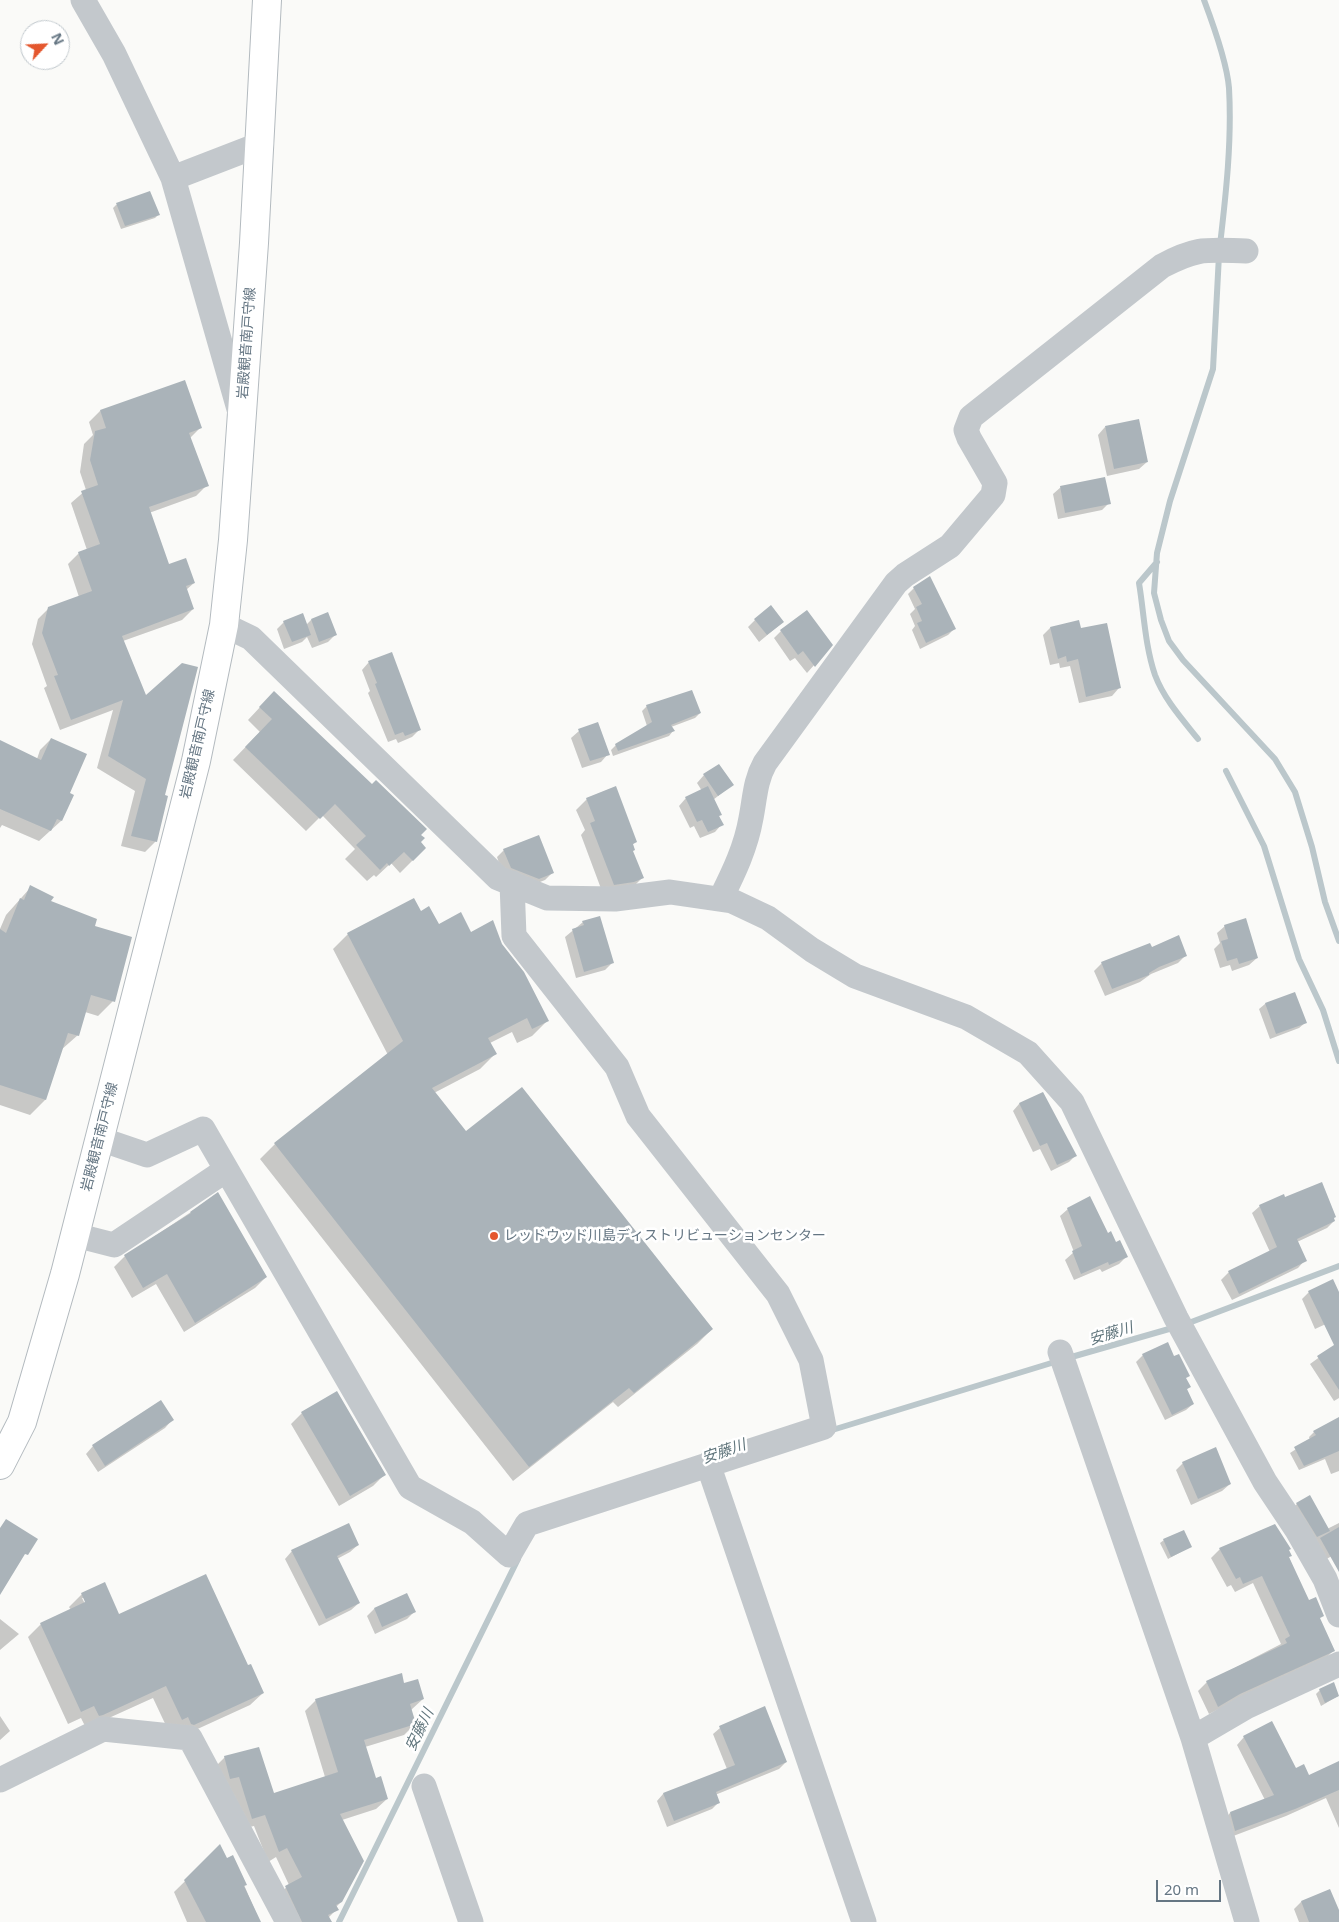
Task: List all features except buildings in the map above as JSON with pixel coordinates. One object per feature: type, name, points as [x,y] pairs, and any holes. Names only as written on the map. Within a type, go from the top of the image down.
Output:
[{"type":"main road","name":"岩殿観音南戸守線","points":[[0,1465],[22,1422],[41,1362],[75,1235],[196,761],[224,625],[233,540],[261,144],[267,0]]},
{"type":"street","points":[[83,0],[114,54],[173,178],[242,419]]},
{"type":"street","points":[[173,178],[261,144]]},
{"type":"street","points":[[721,898],[739,863],[751,819],[757,777],[765,763],[896,583],[905,575],[950,546],[993,495],[994,483],[968,438],[966,430],[970,418],[1147,276],[1186,253],[1205,250],[1240,250]]},
{"type":"street","points":[[224,625],[251,638],[498,878],[547,898],[615,899],[670,892],[721,898],[754,910],[832,963],[856,976],[966,1017],[1028,1053],[1072,1102],[1176,1318],[1265,1482],[1297,1530],[1325,1579],[1339,1615]]},
{"type":"street","points":[[100,1140],[147,1155],[203,1129],[410,1487],[472,1522],[509,1555],[527,1524],[824,1427],[811,1360],[778,1294],[638,1116],[617,1067],[514,936],[512,883]]},
{"type":"street","points":[[75,1235],[114,1245],[226,1170]]},
{"type":"street","points":[[1060,1352],[1193,1738],[1247,1922]]},
{"type":"street","points":[[708,1464],[864,1922]]},
{"type":"street","points":[[1193,1738],[1246,1707],[1339,1664]]},
{"type":"street","points":[[0,1780],[103,1729],[190,1738],[288,1922]]},
{"type":"street","points":[[424,1786],[471,1922]]},
{"type":"waterway","points":[[1204,0],[1223,55],[1229,88],[1229,147],[1220,245]]},
{"type":"waterway","points":[[1219,255],[1213,369],[1170,501],[1157,553],[1154,593],[1169,641],[1183,660],[1275,759],[1295,792],[1312,847],[1325,902],[1339,941]]},
{"type":"waterway","points":[[1157,562],[1139,583],[1149,653],[1155,675],[1163,692],[1198,739]]},
{"type":"waterway","points":[[1226,771],[1264,846],[1299,959],[1323,1010],[1339,1061]]},
{"type":"waterway","name":"安藤川","points":[[1186,1324],[1339,1266]]},
{"type":"waterway","name":"安藤川","points":[[1068,1358],[1176,1327]]},
{"type":"waterway","name":"安藤川","points":[[829,1431],[1058,1361]]},
{"type":"waterway","name":"安藤川","points":[[339,1922],[518,1559]]},
{"type":"place","name":"レッドウッド川島ディストリビューションセンター","points":[[494,1236]]}]
